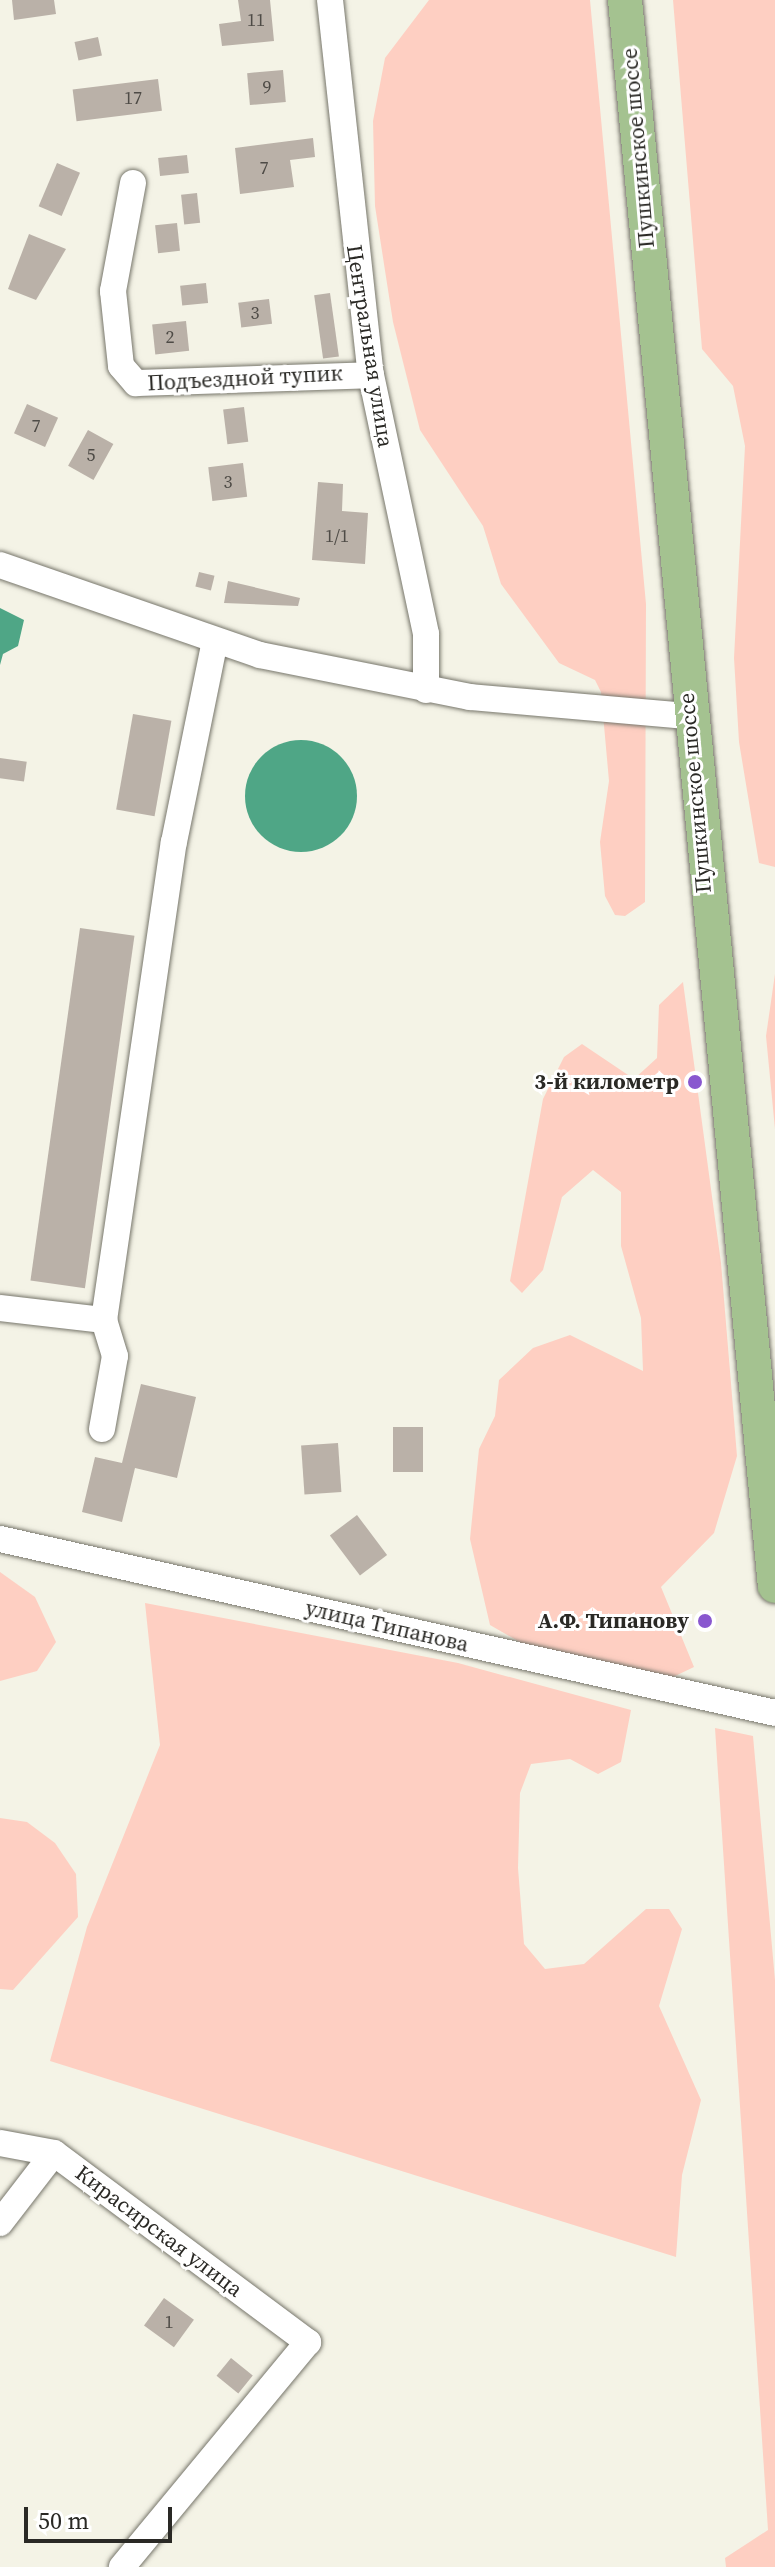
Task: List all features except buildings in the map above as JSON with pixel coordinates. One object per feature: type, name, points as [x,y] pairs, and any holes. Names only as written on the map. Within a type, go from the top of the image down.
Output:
[{"type":"main road","name":"Пушкинское шоссе","points":[[625,0],[688,716],[775,1586]]},
{"type":"street","name":"Центральная улица","points":[[330,0],[371,375],[426,634],[426,690]]},
{"type":"street","name":"Подъездной тупик","points":[[133,183],[113,291],[121,366],[136,383],[371,375]]},
{"type":"street","points":[[0,565],[214,645],[426,690],[688,716]]},
{"type":"street","points":[[102,1429],[115,1356],[104,1320],[174,842],[214,645]]},
{"type":"street","points":[[0,1308],[104,1320]]},
{"type":"street","name":"улица Типанова","points":[[0,1539],[775,1713]]},
{"type":"street","name":"Кирасирская улица","points":[[0,2143],[54,2153],[308,2342],[122,2567]]},
{"type":"street","points":[[0,2223],[54,2153]]},
{"type":"shaded area","points":[[429,0],[590,0],[646,604],[645,902],[625,916],[615,915],[605,896],[600,842],[609,781],[601,692],[595,680],[559,663],[501,584],[483,526],[420,430],[393,322],[375,206],[373,121],[385,58]]},
{"type":"shaded area","points":[[673,0],[775,0],[775,867],[759,863],[739,742],[734,658],[745,446],[733,386],[702,349]]},
{"type":"shaded area","points":[[0,608],[24,620],[18,646],[3,654],[0,665]]},
{"type":"shaded area","points":[[301,740],[322,745],[340,757],[352,775],[357,796],[352,817],[340,835],[322,847],[301,852],[280,847],[262,835],[250,817],[245,796],[250,775],[262,757],[280,745]]},
{"type":"shaded area","points":[[775,974],[775,1129],[766,1036]]},
{"type":"shaded area","points":[[683,982],[721,1263],[737,1456],[714,1533],[661,1587],[694,1667],[654,1686],[532,1649],[490,1625],[470,1539],[479,1449],[495,1416],[499,1380],[533,1348],[570,1335],[643,1371],[641,1318],[621,1246],[621,1192],[593,1170],[562,1197],[543,1270],[522,1293],[510,1281],[543,1099],[564,1057],[582,1044],[634,1079],[657,1058],[659,1005]]},
{"type":"shaded area","points":[[0,1572],[35,1597],[56,1642],[37,1671],[0,1681]]},
{"type":"shaded area","points":[[145,1603],[458,1663],[631,1710],[621,1762],[598,1774],[570,1759],[531,1764],[520,1793],[518,1868],[524,1944],[545,1969],[584,1964],[646,1909],[669,1909],[682,1929],[659,2006],[701,2100],[682,2175],[676,2257],[50,2061],[87,1927],[160,1745]]},
{"type":"shaded area","points":[[715,1728],[753,1736],[775,1980],[775,2567],[726,2567],[725,2558],[768,2530]]},
{"type":"shaded area","points":[[0,1818],[27,1822],[55,1843],[76,1874],[78,1917],[13,1990],[0,1989]]},
{"type":"place","name":"3-й километр","points":[[695,1082]]},
{"type":"place","name":"А.Ф. Типанову","points":[[705,1621]]}]
